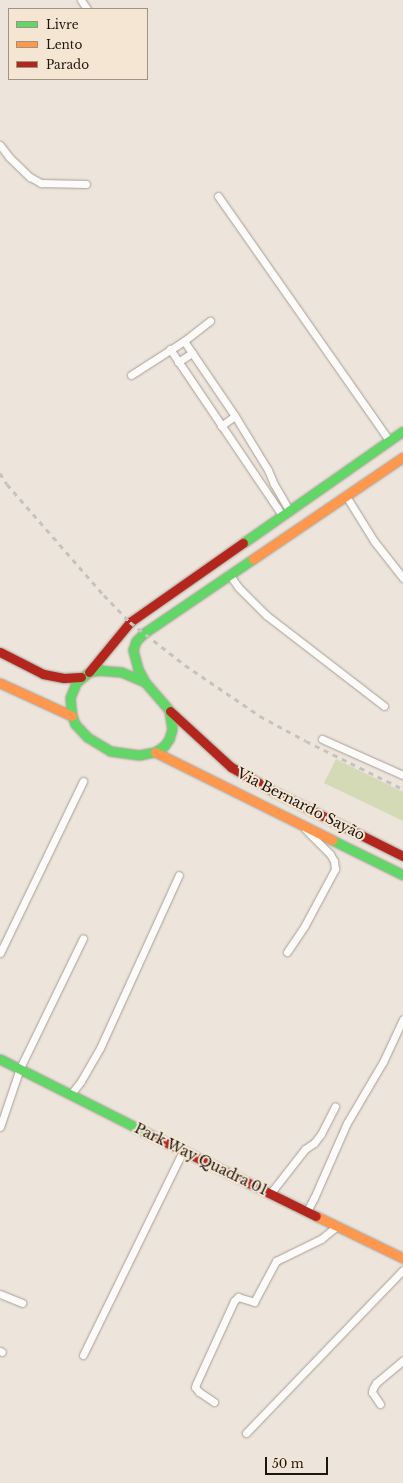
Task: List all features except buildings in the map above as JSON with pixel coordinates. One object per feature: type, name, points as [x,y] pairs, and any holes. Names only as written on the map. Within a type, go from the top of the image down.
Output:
[{"type":"main road","points":[[403,431],[130,622],[76,683],[70,698],[74,724],[87,738],[110,751],[139,755],[155,752],[164,746],[169,739],[172,729],[169,711],[145,682],[134,658],[133,650],[136,641],[229,574],[403,457]]},
{"type":"main road","points":[[0,652],[43,674],[64,678],[100,670],[121,672],[145,682]]},
{"type":"main road","points":[[0,683],[72,716]]},
{"type":"main road","name":"Via Bernardo Sayão","points":[[169,711],[231,767],[271,790],[403,856]]},
{"type":"main road","points":[[155,752],[403,875]]},
{"type":"main road","name":"Park Way Quadra 01","points":[[0,1058],[183,1151],[403,1258]]},
{"type":"street","points":[[0,146],[9,158],[30,178],[41,183],[86,184]]},
{"type":"street","points":[[218,196],[390,440]]},
{"type":"street","points":[[131,375],[184,340],[210,320]]},
{"type":"street","points":[[184,340],[235,416],[268,470],[286,512]]},
{"type":"street","points":[[170,349],[256,476],[286,512]]},
{"type":"street","points":[[178,362],[192,353]]},
{"type":"street","points":[[221,426],[235,416]]},
{"type":"street","points":[[256,476],[268,470]]},
{"type":"street","points":[[346,496],[374,541],[403,578]]},
{"type":"street","points":[[229,574],[238,587],[266,615],[384,706]]},
{"type":"street","points":[[322,739],[403,775]]},
{"type":"street","points":[[0,953],[83,781]]},
{"type":"street","points":[[287,952],[305,925],[335,869],[334,861],[330,854],[300,825]]},
{"type":"street","points":[[71,1094],[82,1081],[100,1048],[179,875]]},
{"type":"street","points":[[0,1127],[20,1068],[83,938]]},
{"type":"street","points":[[307,1211],[347,1123],[383,1062],[403,1020]]},
{"type":"street","points":[[269,1192],[273,1190],[305,1149],[314,1143],[321,1134],[335,1106]]},
{"type":"street","points":[[83,1355],[183,1151]]},
{"type":"street","points":[[214,1402],[199,1392],[195,1387],[234,1301],[238,1297],[254,1302],[276,1261],[321,1239],[337,1226]]},
{"type":"street","points":[[246,1434],[403,1270]]},
{"type":"street","points":[[0,1294],[22,1303]]},
{"type":"street","points":[[380,1404],[372,1392],[376,1382],[403,1360]]},
{"type":"green space","points":[[336,759],[403,792],[403,821],[324,783]]},
{"type":"railway","points":[[0,473],[7,484],[104,595],[130,622],[185,665],[260,716],[306,741],[403,789]]},
{"type":"traffic: fast","points":[[243,543],[403,431]]},
{"type":"traffic: fast","points":[[170,711],[145,682],[138,669],[133,650],[136,641],[144,633],[253,559]]},
{"type":"traffic: fast","points":[[145,682],[121,672],[100,670],[89,672],[76,683],[70,698],[72,716],[75,724],[87,737],[110,751],[139,755],[155,752],[164,746],[169,739],[172,729],[169,711]]},
{"type":"traffic: fast","points":[[332,840],[403,875]]},
{"type":"traffic: fast","points":[[0,1059],[147,1133]]},
{"type":"traffic: slow","points":[[253,559],[403,457]]},
{"type":"traffic: slow","points":[[0,683],[72,716]]},
{"type":"traffic: slow","points":[[155,752],[332,840]]},
{"type":"traffic: slow","points":[[316,1216],[403,1258]]},
{"type":"traffic: jam","points":[[89,672],[130,622],[243,543]]},
{"type":"traffic: jam","points":[[0,652],[43,674],[64,678],[81,677]]},
{"type":"traffic: jam","points":[[170,711],[231,767],[271,790],[403,856]]},
{"type":"traffic: jam","points":[[147,1133],[316,1216]]}]
